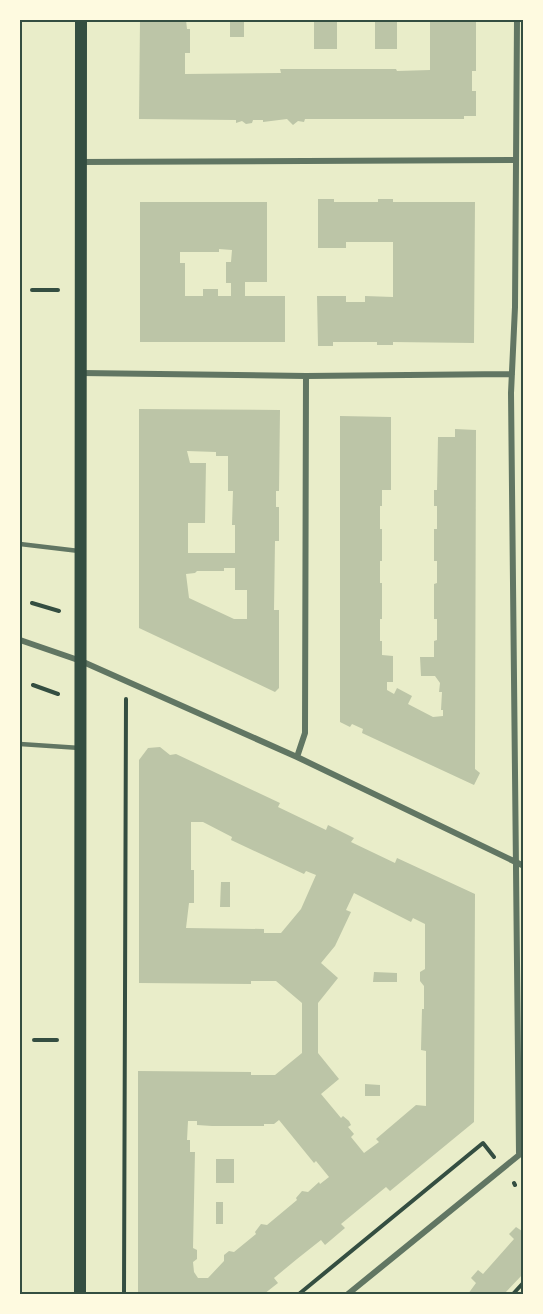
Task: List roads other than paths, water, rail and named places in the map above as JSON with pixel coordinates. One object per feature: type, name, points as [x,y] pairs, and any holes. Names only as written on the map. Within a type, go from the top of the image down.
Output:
[{"type":"main road","points":[[80,1294],[81,20]]},
{"type":"street","points":[[348,1294],[436,1225],[521,1152],[520,864],[512,374],[515,307],[517,20]]},
{"type":"street","points":[[81,162],[516,160]]},
{"type":"street","points":[[515,307],[524,307]]},
{"type":"street","points":[[81,373],[306,376],[512,374]]},
{"type":"street","points":[[297,757],[305,733],[306,376]]},
{"type":"street","points":[[20,640],[81,661],[297,757],[520,864]]},
{"type":"lane","points":[[20,544],[81,551]]},
{"type":"lane","points":[[20,744],[81,748]]}]
